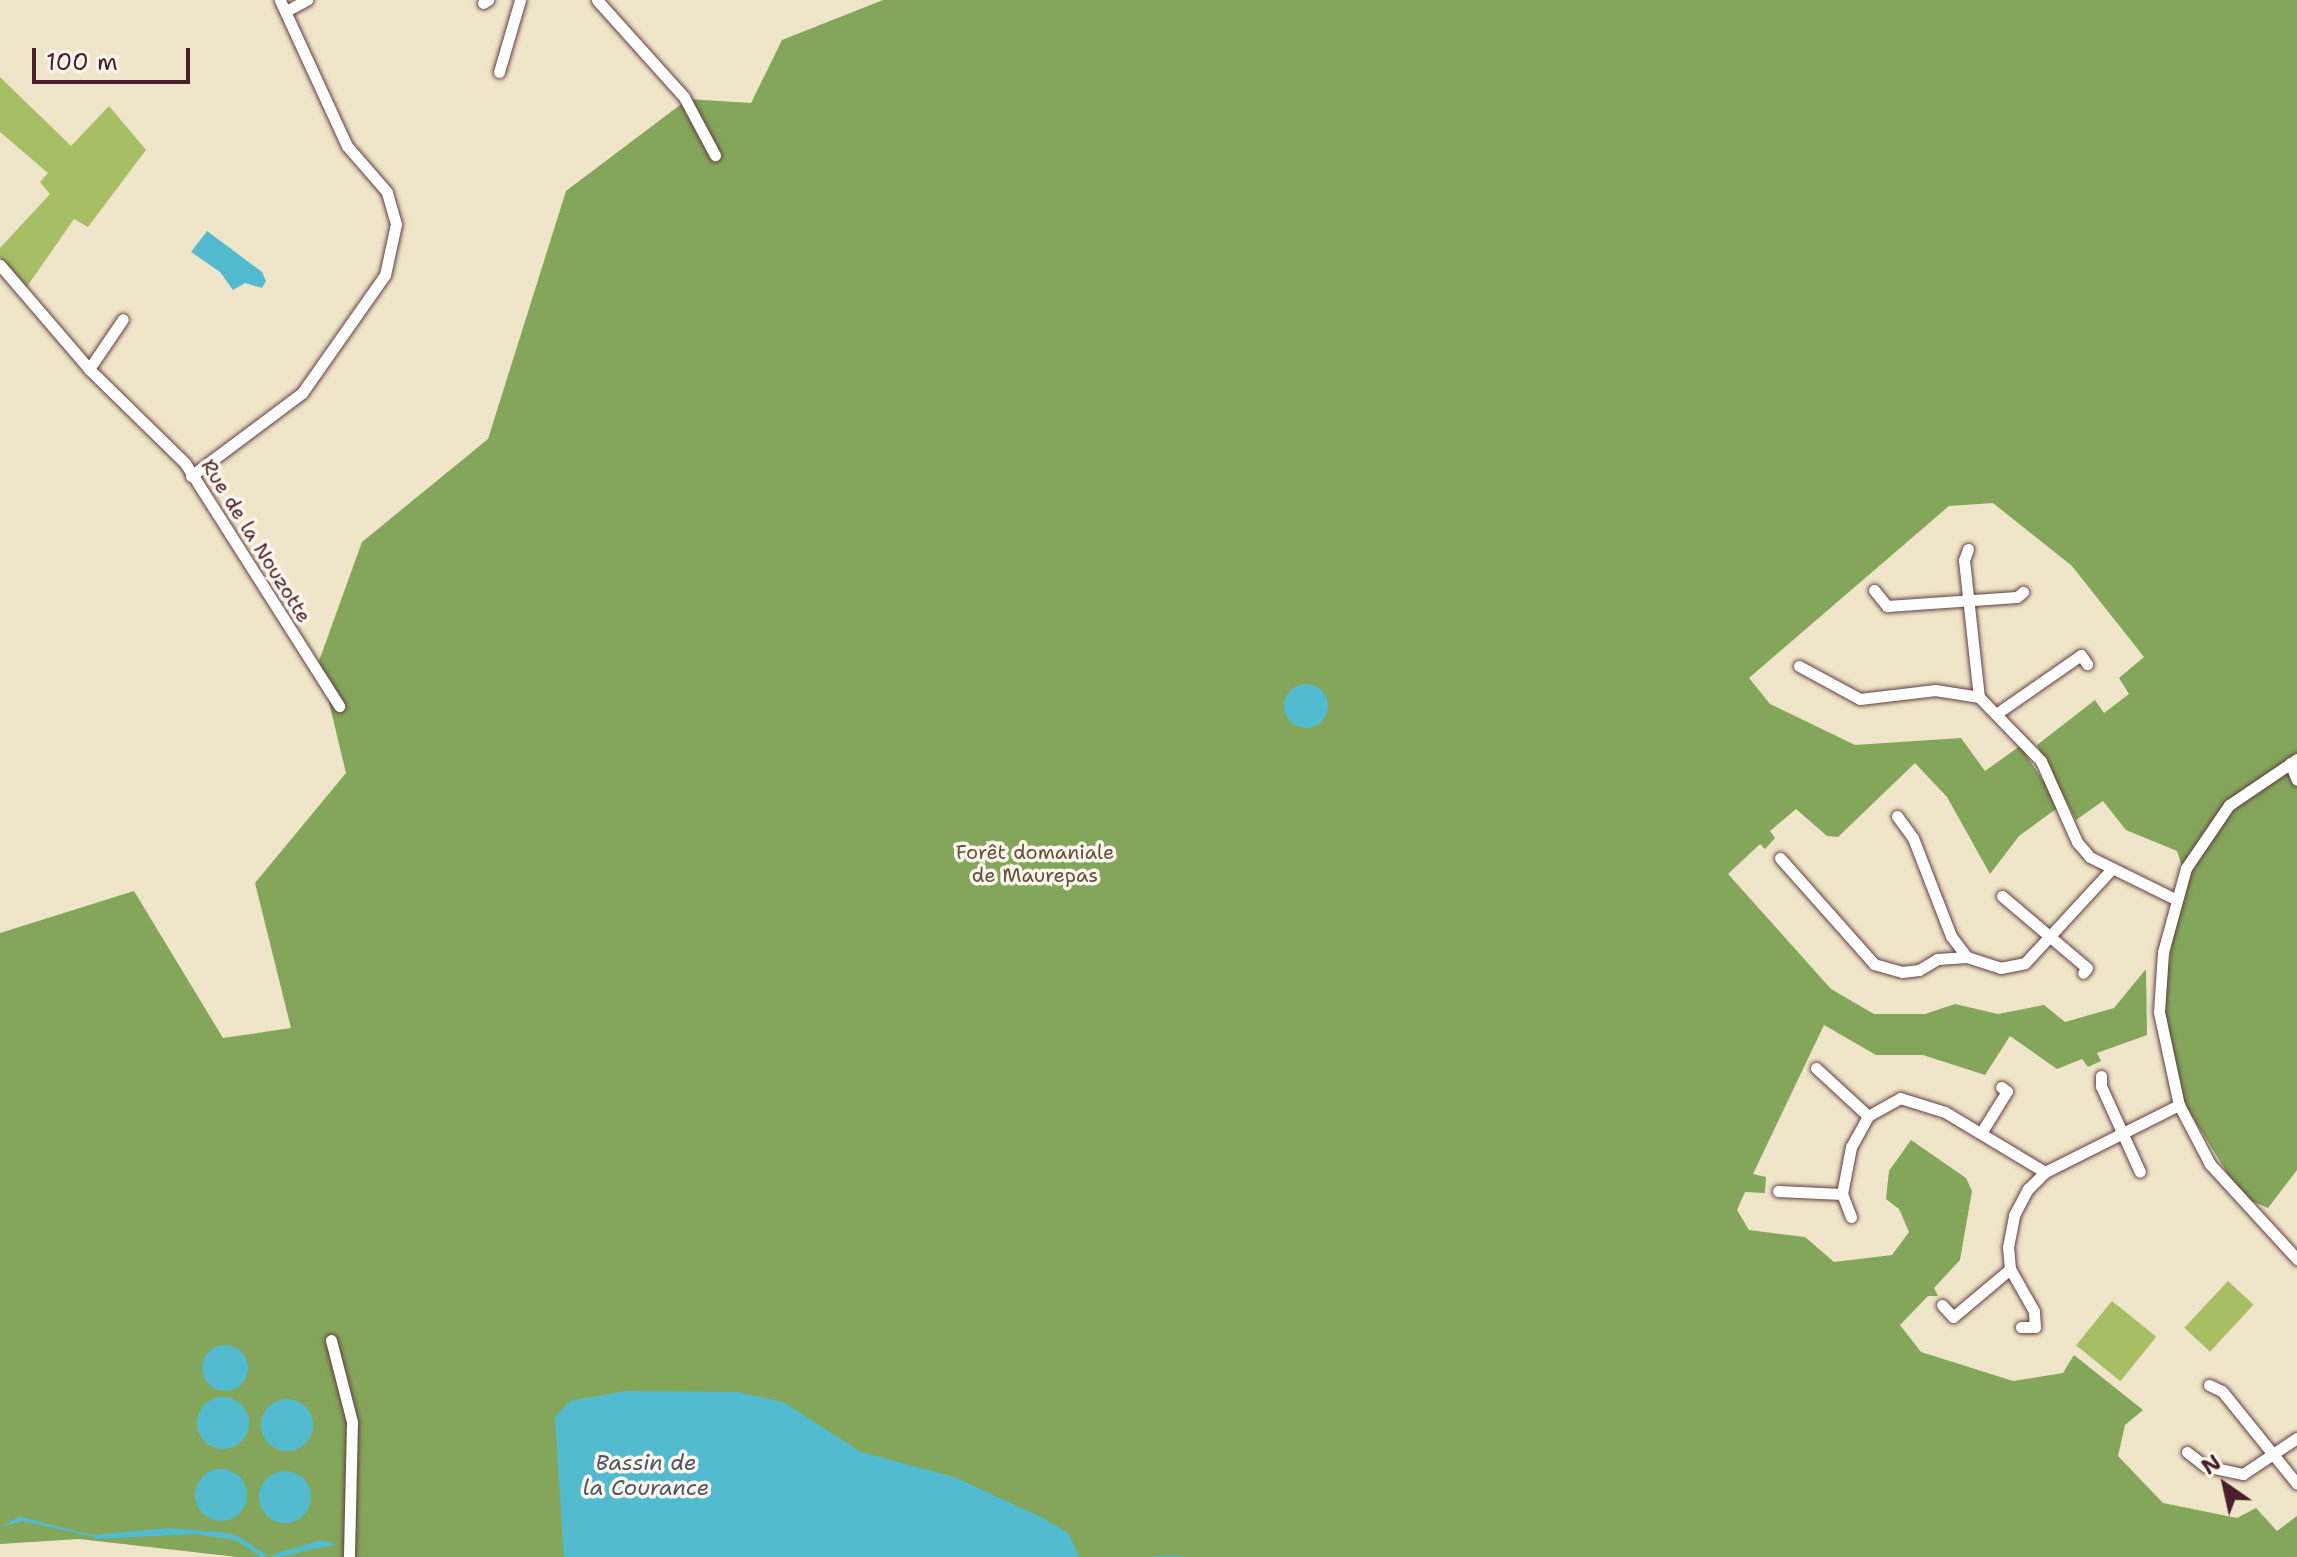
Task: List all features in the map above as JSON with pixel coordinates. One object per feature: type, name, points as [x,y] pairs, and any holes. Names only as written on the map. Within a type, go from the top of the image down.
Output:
[{"type":"street","points":[[191,476],[302,393],[385,275],[396,224],[387,192],[347,146],[283,6],[307,0]]},
{"type":"street","points":[[499,72],[520,0]]},
{"type":"street","points":[[597,0],[684,97],[715,155]]},
{"type":"street","name":"Rue de la Nouzotte","points":[[0,265],[89,369],[185,463],[339,706]]},
{"type":"street","points":[[89,369],[123,319]]},
{"type":"street","points":[[1968,549],[1964,560],[1979,697]]},
{"type":"street","points":[[1874,590],[1887,606],[1969,602],[2023,592]]},
{"type":"street","points":[[1996,714],[2081,655],[2087,664]]},
{"type":"street","points":[[1799,666],[1860,699],[1935,690],[1979,697],[2041,761],[2077,842],[2110,871],[2173,898]]},
{"type":"street","points":[[2297,780],[2293,761],[2229,805],[2202,839],[2173,898],[2159,1012],[2179,1105],[2210,1164],[2297,1259]]},
{"type":"street","points":[[1897,816],[1913,838],[1951,936],[1967,957]]},
{"type":"street","points":[[1780,858],[1874,964],[1902,972],[1919,970],[1937,959],[1951,936]]},
{"type":"street","points":[[1937,959],[1967,957],[2000,968],[2014,966],[2039,954],[2110,871]]},
{"type":"street","points":[[2002,896],[2087,968],[2083,973]]},
{"type":"street","points":[[1816,1068],[1868,1116]]},
{"type":"street","points":[[2101,1076],[2101,1086],[2140,1172]]},
{"type":"street","points":[[1981,1133],[2007,1091],[2001,1087]]},
{"type":"street","points":[[1851,1217],[1842,1194],[1851,1147],[1868,1116],[1900,1098],[1945,1112],[2045,1172]]},
{"type":"street","points":[[2021,1327],[2035,1327],[2034,1311],[2010,1269],[2014,1215],[2045,1172],[2179,1105]]},
{"type":"street","points":[[1778,1191],[1842,1194]]},
{"type":"street","points":[[1942,1305],[1953,1317],[2010,1269]]},
{"type":"street","points":[[331,1340],[352,1422],[349,1557]]},
{"type":"street","points":[[2209,1385],[2222,1391],[2297,1484]]},
{"type":"street","points":[[2187,1452],[2205,1466],[2243,1474],[2297,1438]]},
{"type":"green space","name":"Forêt domaniale de Maurepas","points":[[883,0],[2297,0],[2297,1170],[2268,1208],[2242,1197],[2184,1103],[2161,1014],[2183,870],[2177,851],[2126,830],[2103,801],[2076,820],[2037,745],[2095,700],[2104,713],[2129,694],[2119,678],[2144,657],[2072,566],[1993,503],[1949,506],[1749,678],[1770,704],[1855,745],[1961,738],[1985,771],[2020,746],[2060,806],[2019,836],[1990,874],[1947,797],[1915,763],[1838,837],[1827,836],[1796,809],[1770,831],[1775,838],[1765,849],[1760,844],[1728,874],[1831,989],[1874,1014],[1925,1014],[1955,1004],[1998,1014],[2044,1005],[2065,1022],[2114,1008],[2146,969],[2147,1035],[2097,1053],[2101,1061],[2088,1067],[2082,1059],[2057,1069],[2010,1036],[1985,1075],[1923,1055],[1876,1055],[1824,1025],[1753,1174],[1766,1177],[1765,1193],[1745,1192],[1737,1210],[1749,1230],[1805,1237],[1834,1262],[1892,1255],[1909,1232],[1899,1209],[1886,1199],[1889,1171],[1911,1140],[1966,1178],[1972,1191],[1960,1260],[1934,1288],[1938,1296],[1928,1296],[1900,1325],[1921,1352],[2013,1381],[2063,1373],[2074,1355],[2143,1410],[2125,1425],[2118,1456],[2163,1503],[2237,1518],[2256,1508],[2277,1531],[2297,1516],[2297,1557],[237,1557],[79,1539],[0,1544],[0,933],[134,891],[223,1038],[291,1028],[255,883],[346,773],[319,661],[362,542],[488,439],[566,191],[688,99],[751,103],[782,40]]},
{"type":"green space","points":[[0,77],[71,146],[109,106],[146,150],[88,227],[74,219],[26,288],[0,257],[0,248],[50,194],[40,182],[48,173],[0,132]]},
{"type":"green space","points":[[2228,1281],[2254,1305],[2210,1352],[2184,1328]]},
{"type":"green space","points":[[2112,1301],[2156,1337],[2120,1381],[2076,1345]]},
{"type":"water","points":[[207,231],[262,272],[266,281],[262,288],[245,283],[233,290],[220,272],[191,252]]},
{"type":"water","points":[[1306,684],[1322,690],[1328,706],[1322,722],[1306,728],[1290,722],[1284,706],[1290,690]]},
{"type":"water","points":[[225,1345],[234,1346],[241,1352],[247,1359],[247,1377],[241,1384],[234,1390],[225,1391],[216,1390],[209,1384],[203,1377],[202,1368],[203,1359],[209,1352],[216,1346]]},
{"type":"water","name":"Bassin de la Courance","points":[[625,1391],[737,1392],[783,1402],[861,1452],[954,1477],[1043,1518],[1069,1534],[1079,1557],[564,1557],[555,1417],[570,1401]]},
{"type":"water","points":[[223,1397],[241,1405],[249,1423],[241,1441],[223,1449],[205,1441],[197,1423],[205,1405]]},
{"type":"water","points":[[287,1399],[305,1407],[313,1425],[305,1443],[287,1451],[269,1443],[261,1425],[269,1407]]},
{"type":"water","points":[[221,1469],[239,1477],[247,1495],[239,1513],[221,1521],[203,1513],[195,1495],[203,1477]]},
{"type":"water","points":[[285,1471],[303,1479],[311,1497],[303,1515],[285,1523],[267,1515],[259,1497],[267,1479]]},
{"type":"water","points":[[19,1517],[93,1535],[168,1528],[221,1532],[238,1536],[268,1556],[260,1557],[235,1538],[194,1532],[98,1538],[23,1521],[0,1527]]},
{"type":"water","points":[[321,1540],[337,1545],[270,1555]]},
{"type":"waterway","points":[[21,1518],[41,1523]]},
{"type":"waterway","points":[[95,1537],[194,1532],[235,1538],[248,1546]]},
{"type":"waterway","points":[[272,1557],[329,1543]]},
{"type":"waterway","points":[[1154,1557],[1182,1557]]}]
